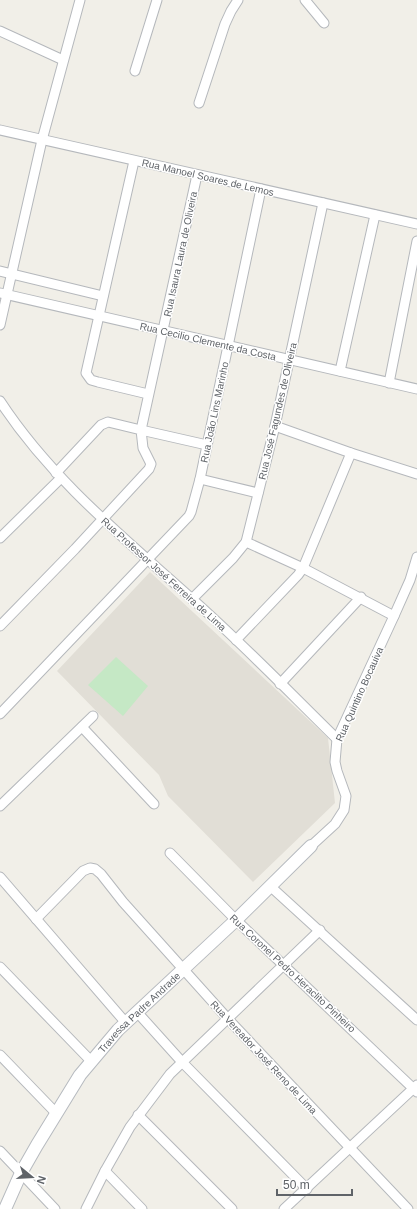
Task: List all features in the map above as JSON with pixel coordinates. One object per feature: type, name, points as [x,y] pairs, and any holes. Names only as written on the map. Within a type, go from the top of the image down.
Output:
[{"type":"street","points":[[0,325],[4,293],[12,274],[42,140],[80,0]]},
{"type":"street","points":[[135,71],[157,0]]},
{"type":"street","points":[[199,103],[225,24],[238,0]]},
{"type":"street","points":[[305,0],[324,23]]},
{"type":"street","points":[[0,31],[63,60]]},
{"type":"street","name":"Rua Manoel Soares de Lemos","points":[[0,130],[417,224]]},
{"type":"street","points":[[134,161],[86,373],[91,380],[148,394]]},
{"type":"street","name":"Rua Isaura Laura de Oliveira","points":[[140,430],[197,175]]},
{"type":"street","name":"Rua João Lins Marinho","points":[[147,559],[189,516],[195,499],[262,189]]},
{"type":"street","name":"Rua José Fagundes de Oliveira","points":[[192,599],[234,558],[246,542],[289,360],[323,203]]},
{"type":"street","points":[[340,371],[375,215]]},
{"type":"street","points":[[389,383],[417,241]]},
{"type":"street","points":[[0,271],[103,296]]},
{"type":"street","name":"Rua Cecilio Clemente da Costa","points":[[4,293],[417,389]]},
{"type":"street","name":"Rua Professor José Ferreira de Lima","points":[[0,402],[22,433],[59,475],[103,520],[236,640],[337,739]]},
{"type":"street","points":[[0,538],[59,475],[101,425],[108,422],[207,444]]},
{"type":"street","points":[[274,426],[417,474]]},
{"type":"street","points":[[0,626],[103,520],[149,469],[151,464],[143,448],[140,430]]},
{"type":"street","points":[[236,640],[303,568],[351,453]]},
{"type":"street","points":[[200,479],[258,493]]},
{"type":"street","points":[[246,542],[303,568],[394,616]]},
{"type":"street","name":"Rua Quintino Bocauiva","points":[[311,846],[340,818],[346,803],[345,790],[337,771],[337,739],[410,580],[417,557]]},
{"type":"street","points":[[0,714],[147,559]]},
{"type":"street","points":[[280,684],[360,597]]},
{"type":"street","points":[[0,806],[93,716]]},
{"type":"street","points":[[82,727],[154,804]]},
{"type":"street","name":"Travessa Padre Andrade","points":[[5,1209],[21,1173],[56,1113],[80,1075],[91,1061],[118,1030],[236,920],[311,846]]},
{"type":"street","name":"Rua Coronel Pedro Heraclito Pinheiro","points":[[170,853],[236,920],[416,1088]]},
{"type":"street","name":"Rua Vereador José Reno de Lima","points":[[36,919],[87,869],[95,869],[228,1019],[408,1209]]},
{"type":"street","points":[[0,877],[126,1023]]},
{"type":"street","points":[[270,886],[417,1020]]},
{"type":"street","points":[[86,1209],[105,1171],[138,1115],[157,1090],[182,1062],[320,930]]},
{"type":"street","points":[[0,967],[91,1061]]},
{"type":"street","points":[[137,1012],[182,1062],[307,1189]]},
{"type":"street","points":[[0,1055],[56,1113]]},
{"type":"street","points":[[284,1209],[416,1088]]},
{"type":"street","points":[[138,1115],[232,1209]]},
{"type":"street","points":[[0,1151],[56,1209]]},
{"type":"street","points":[[105,1171],[142,1209]]},
{"type":"shaded area","points":[[150,572],[328,738],[335,803],[253,882],[168,796],[159,775],[57,671]]},
{"type":"green space","points":[[116,657],[148,686],[123,716],[88,685]]}]
